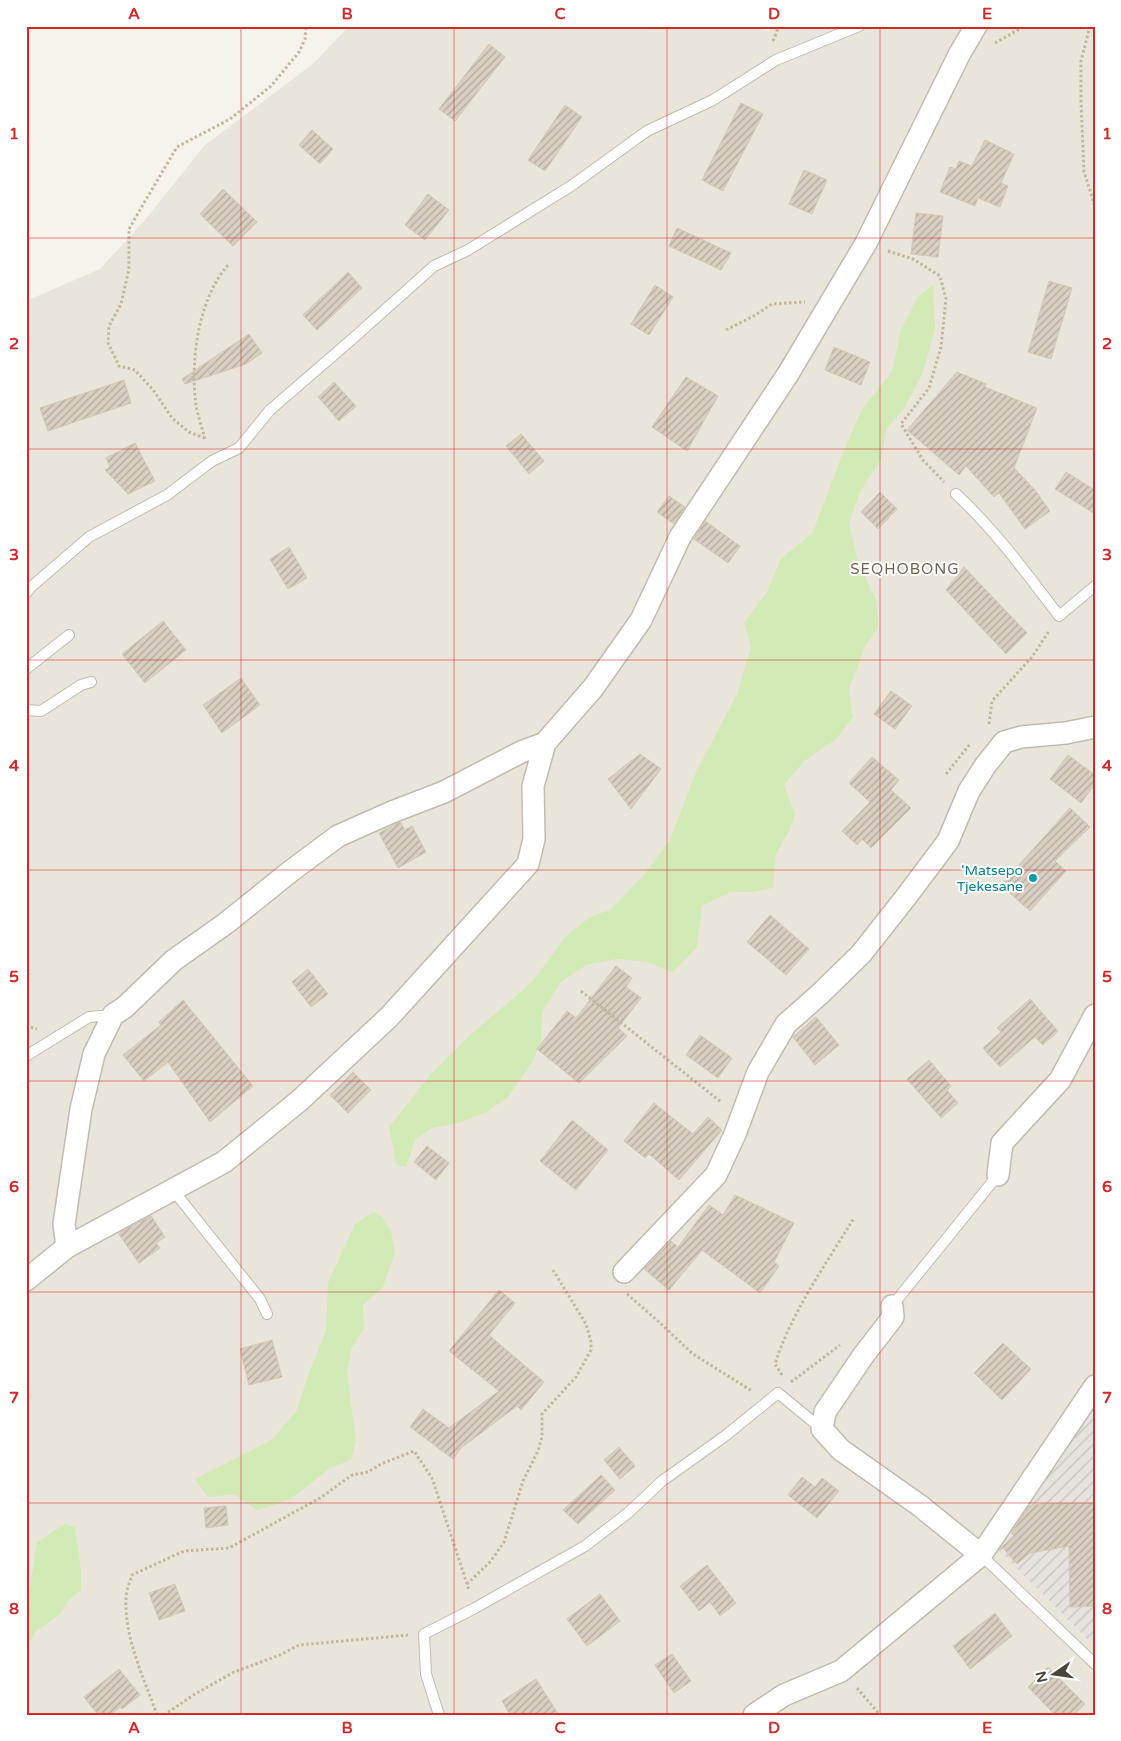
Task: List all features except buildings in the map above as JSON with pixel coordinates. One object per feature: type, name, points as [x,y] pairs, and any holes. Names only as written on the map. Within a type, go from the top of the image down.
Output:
[{"type":"street","points":[[26,1280],[67,1247],[224,1162],[299,1101],[389,1017],[528,864],[534,839],[533,786],[546,743],[593,688],[641,620],[680,537],[788,374],[866,243],[960,53],[976,26]]},
{"type":"street","points":[[624,1272],[716,1175],[758,1072],[786,1024],[861,954],[906,897],[948,841],[969,791],[985,766],[1004,742],[1021,737],[1066,733],[1095,727]]},
{"type":"street","points":[[67,1247],[64,1224],[80,1109],[94,1054],[112,1015],[125,1007],[174,960],[338,836],[444,792],[522,752],[546,743]]},
{"type":"street","points":[[998,1175],[1002,1143],[1060,1080],[1095,1015]]},
{"type":"street","points":[[892,1306],[893,1317],[863,1356],[825,1412],[822,1429],[841,1450],[919,1505],[981,1555]]},
{"type":"street","points":[[754,1715],[784,1695],[841,1671],[981,1555],[1095,1386]]},
{"type":"lane","points":[[26,593],[89,537],[168,495],[212,461],[239,448],[270,410],[434,266],[468,250],[571,186],[647,131],[713,100],[776,60],[859,26]]},
{"type":"lane","points":[[956,494],[975,512],[1059,616],[1095,586]]},
{"type":"lane","points":[[26,669],[69,635]]},
{"type":"lane","points":[[26,710],[41,711],[81,685],[91,682]]},
{"type":"lane","points":[[26,1056],[89,1017],[112,1015]]},
{"type":"lane","points":[[892,1306],[998,1175]]},
{"type":"lane","points":[[172,1190],[260,1299],[268,1314]]},
{"type":"lane","points":[[439,1715],[426,1674],[424,1634],[586,1546],[628,1513],[662,1481],[725,1436],[778,1393],[822,1429]]},
{"type":"lane","points":[[981,1555],[1095,1664]]},
{"type":"path","points":[[205,438],[189,432],[172,418],[154,391],[135,370],[119,366],[108,343],[109,326],[121,304],[129,269],[129,230],[177,147],[230,119],[271,86],[299,52],[305,39],[306,26]]},
{"type":"path","points":[[1090,26],[1081,61],[1081,102],[1084,172],[1095,206]]},
{"type":"path","points":[[866,243],[913,259],[940,276],[946,299],[941,347],[929,388],[901,424],[923,460],[956,494]]},
{"type":"path","points":[[212,461],[196,406],[194,374],[204,307],[215,284],[228,265]]},
{"type":"path","points":[[726,330],[752,318],[772,304],[804,302],[827,307]]},
{"type":"path","points":[[989,725],[992,701],[1032,657],[1059,616]]},
{"type":"path","points":[[581,991],[711,1092],[740,1120]]},
{"type":"path","points":[[788,1384],[775,1364],[782,1342],[816,1279],[854,1218]]},
{"type":"path","points":[[467,1584],[490,1562],[504,1542],[524,1481],[538,1451],[542,1437],[542,1414],[576,1377],[590,1350],[591,1342],[586,1324],[553,1270]]},
{"type":"path","points":[[624,1272],[621,1289],[660,1322],[693,1354],[743,1384],[766,1402]]},
{"type":"path","points":[[778,1393],[838,1347]]},
{"type":"path","points":[[157,1715],[134,1653],[128,1623],[126,1597],[132,1575],[184,1551],[229,1548],[320,1498],[352,1474],[368,1472],[381,1464],[414,1451],[432,1478],[475,1608]]},
{"type":"path","points":[[164,1715],[195,1694],[234,1672],[280,1655],[300,1645],[424,1634]]},
{"type":"path","points":[[841,1671],[880,1715]]},
{"type":"shaded area","points":[[349,26],[746,26],[768,31],[774,26],[1095,26],[1095,1392],[989,1539],[1095,1647],[1095,1715],[26,1715],[26,301],[100,269],[145,220],[205,145],[314,63]]},
{"type":"shaded area","points":[[1095,1392],[1095,1647],[988,1539]]},
{"type":"green space","points":[[933,285],[935,330],[922,375],[903,410],[887,428],[881,459],[859,494],[849,523],[858,562],[876,600],[878,627],[865,647],[849,689],[853,717],[835,740],[804,761],[784,785],[795,814],[790,829],[776,854],[773,888],[752,892],[731,892],[702,906],[697,947],[673,972],[646,962],[616,959],[586,965],[560,983],[542,1013],[541,1043],[532,1062],[508,1097],[487,1112],[459,1123],[432,1128],[415,1140],[406,1167],[396,1164],[389,1127],[432,1073],[470,1035],[532,982],[566,936],[589,918],[611,909],[643,876],[670,840],[695,774],[737,694],[751,647],[744,623],[767,592],[781,559],[813,532],[844,450],[862,409],[892,372],[901,329],[918,296]]},
{"type":"green space","points":[[374,1212],[382,1217],[391,1232],[395,1253],[383,1287],[363,1305],[364,1328],[351,1349],[347,1374],[356,1441],[351,1460],[330,1468],[284,1502],[257,1510],[234,1494],[208,1497],[195,1479],[270,1441],[296,1412],[326,1331],[328,1283],[355,1224]]},
{"type":"green space","points":[[65,1524],[75,1527],[81,1573],[81,1590],[69,1600],[58,1616],[36,1631],[26,1648],[26,1590],[30,1588],[37,1542]]},
{"type":"place","name":"'Matsepo Tjekesane","points":[[1033,878]]},
{"type":"district","name":"SEQHOBONG","points":[[905,569]]}]
